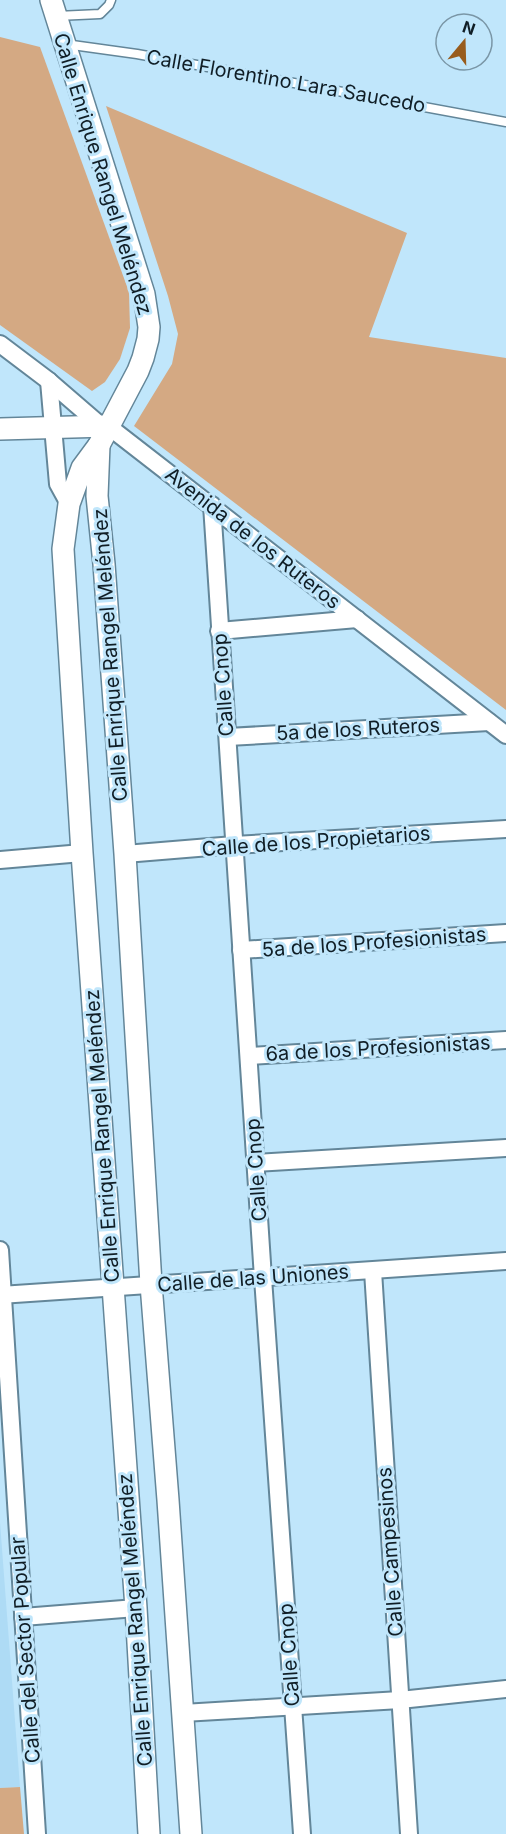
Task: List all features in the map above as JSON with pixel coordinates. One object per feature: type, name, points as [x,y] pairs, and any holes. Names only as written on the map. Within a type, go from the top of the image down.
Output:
[{"type":"street","name":"Calle Enrique Rangel Meléndez","points":[[54,8],[144,294],[148,320],[148,339],[141,364],[82,468],[69,504],[64,569],[136,1608],[149,1834]]},
{"type":"street","name":"Avenida de los Ruteros","points":[[0,344],[49,381],[102,432],[212,505],[506,735]]},
{"type":"street","points":[[49,381],[58,484],[69,504]]},
{"type":"street","points":[[0,429],[52,427],[102,432]]},
{"type":"street","name":"Calle Enrique Rangel Meléndez","points":[[102,432],[97,496],[125,854],[151,1284],[190,1834]]},
{"type":"street","name":"Calle Cnop","points":[[212,505],[302,1834]]},
{"type":"street","points":[[65,533],[72,526],[82,525],[92,527],[100,533]]},
{"type":"street","points":[[219,630],[357,619]]},
{"type":"street","name":"5a de los Ruteros","points":[[228,737],[489,722]]},
{"type":"street","name":"Calle de los Propietarios","points":[[125,854],[234,845],[506,829]]},
{"type":"street","points":[[0,860],[82,853]]},
{"type":"street","name":"5a de los Profesionistas","points":[[241,950],[506,933]]},
{"type":"street","name":"6a de los Profesionistas","points":[[249,1056],[506,1040]]},
{"type":"street","points":[[255,1163],[506,1148]]},
{"type":"street","name":"Calle del Sector Popular","points":[[0,1250],[8,1507],[23,1617],[37,1834]]},
{"type":"street","name":"Calle de las Uniones","points":[[2,1295],[506,1261]]},
{"type":"street","name":"Calle Campesinos","points":[[373,1271],[409,1834]]},
{"type":"street","points":[[23,1617],[136,1608]]},
{"type":"street","points":[[183,1713],[400,1700],[506,1689]]},
{"type":"lane","points":[[54,8],[100,14],[111,0]]},
{"type":"lane","name":"Calle Florentino Lara Saucedo","points":[[65,44],[137,54],[506,122]]},
{"type":"shaded area","points":[[0,37],[40,47],[129,292],[130,328],[120,359],[105,382],[92,391],[0,325]]},
{"type":"shaded area","points":[[106,106],[407,233],[369,337],[506,358],[506,710],[134,426],[172,364],[178,334],[168,296]]},
{"type":"shaded area","points":[[0,1522],[20,1787],[0,1788]]},
{"type":"shaded area","points":[[20,1787],[24,1834],[0,1834],[0,1788]]}]
